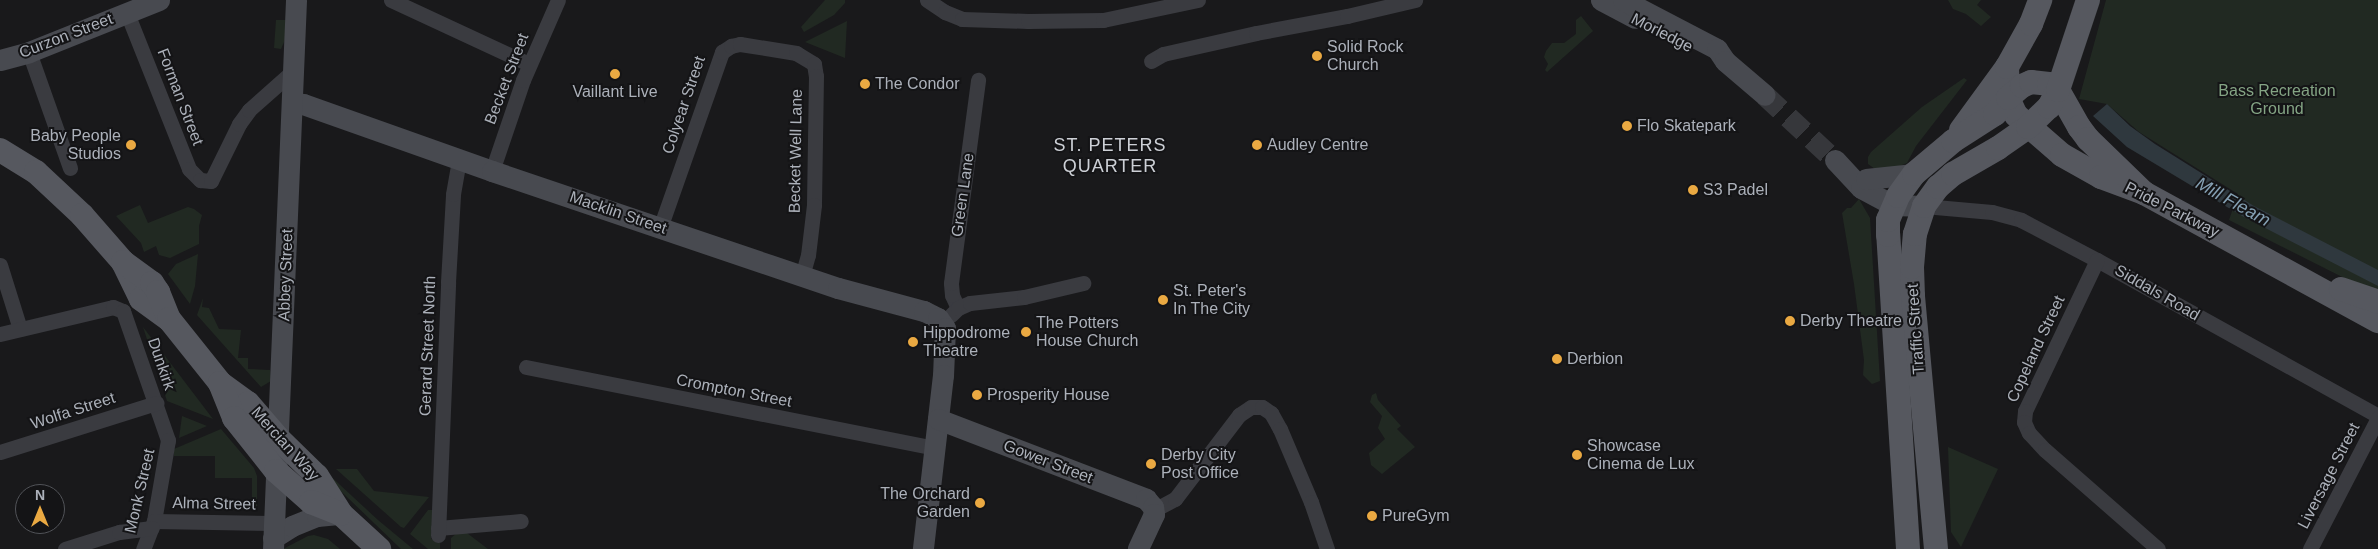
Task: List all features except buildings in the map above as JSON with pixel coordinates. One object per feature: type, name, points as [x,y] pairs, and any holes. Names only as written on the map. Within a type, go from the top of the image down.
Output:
[{"type":"main road","points":[[1953,141],[2007,67],[2031,24],[2040,0]]},
{"type":"main road","points":[[2070,109],[2089,0]]},
{"type":"main road","name":"Traffic Street","points":[[1939,543],[1918,359],[1912,267],[1915,234],[1924,206],[1938,187],[1953,174],[1998,148],[2028,127],[2049,107],[2058,90],[2089,0]]},
{"type":"main road","name":"Pride Parkway","points":[[2007,67],[2008,98],[2016,115],[2050,146],[2101,177],[2144,193],[2378,321]]},
{"type":"main road","points":[[1953,141],[1995,114],[2008,98],[2022,86],[2031,82],[2049,84],[2058,90],[2088,139],[2144,193]]},
{"type":"main road","name":"Mercian Way","points":[[0,131],[22,152],[36,172]]},
{"type":"main road","name":"Traffic Street","points":[[1908,549],[1908,509],[1889,267],[1888,226],[1896,201],[1914,174],[1953,141]]},
{"type":"main road","points":[[1998,148],[2032,144],[2050,146]]},
{"type":"main road","name":"Mercian Way","points":[[0,150],[36,172],[82,215],[123,262],[152,283],[158,292],[169,319],[220,383],[248,403],[278,438],[317,476],[341,514],[379,549]]},
{"type":"main road","points":[[2292,273],[2378,302]]},
{"type":"main road","points":[[2292,273],[2378,337]]},
{"type":"main road","name":"Mercian Way","points":[[220,383],[234,418],[276,471],[311,502],[341,514]]},
{"type":"street","name":"Curzon Street","points":[[0,60],[29,52],[159,0]]},
{"type":"street","name":"Abbey Street","points":[[274,537],[296,0]]},
{"type":"street","points":[[391,0],[529,64]]},
{"type":"street","name":"Becket Street","points":[[492,172],[529,64],[558,0]]},
{"type":"street","points":[[928,0],[945,12],[971,20],[1079,21],[1125,16],[1198,0]]},
{"type":"street","points":[[1150,61],[1163,54],[1415,0]]},
{"type":"street","name":"Morledge","points":[[1601,0],[1711,59],[1725,61]]},
{"type":"street","name":"Morledge","points":[[1623,0],[1717,49],[1725,61],[1765,95]]},
{"type":"street","name":"Forman Street","points":[[127,13],[189,170],[200,180],[211,181],[239,124],[249,110],[293,71]]},
{"type":"street","name":"Colyear Street","points":[[660,228],[721,53],[735,45],[780,50]]},
{"type":"street","name":"Becket Well Lane","points":[[780,50],[804,56],[816,69],[814,205],[808,255],[802,276]]},
{"type":"street","points":[[29,52],[70,168]]},
{"type":"street","name":"Green Lane","points":[[923,549],[950,316],[951,283],[978,80]]},
{"type":"street","name":"Macklin Street","points":[[292,103],[303,104],[492,172],[802,276],[935,315],[950,316]]},
{"type":"street","name":"Gerard Street North","points":[[459,160],[453,194],[448,282],[438,532],[521,521]]},
{"type":"street","points":[[1896,201],[1849,170],[1914,174]]},
{"type":"street","name":"Siddals Road","points":[[1896,201],[2007,215],[2044,231],[2378,417]]},
{"type":"street","name":"Copeland Street","points":[[2098,260],[2025,411],[2024,422],[2029,433],[2045,450],[2158,549]]},
{"type":"street","points":[[0,265],[20,329],[0,334]]},
{"type":"street","points":[[950,316],[970,303],[1024,297],[1083,283]]},
{"type":"street","name":"Dunkirk","points":[[20,329],[113,307],[123,311],[128,320],[168,440]]},
{"type":"street","name":"Crompton Street","points":[[526,367],[935,448]]},
{"type":"street","name":"Wolfa Street","points":[[0,452],[156,403]]},
{"type":"street","points":[[1138,549],[1152,521],[1154,510],[1176,499],[1236,419],[1251,407],[1260,407],[1267,410],[1280,429],[1311,502],[1327,549]]},
{"type":"street","name":"Liversage Street","points":[[2310,549],[2378,417]]},
{"type":"street","name":"Gower Street","points":[[938,419],[1146,499],[1154,510]]},
{"type":"street","name":"Monk Street","points":[[143,549],[153,524],[168,440]]},
{"type":"street","points":[[274,537],[292,526],[317,516],[341,514]]},
{"type":"street","name":"Alma Street","points":[[65,549],[119,532],[153,524],[274,537]]},
{"type":"green space","points":[[825,0],[845,0],[845,3],[834,15],[804,32],[801,27]]},
{"type":"green space","points":[[1948,0],[1981,0],[1977,5],[1991,17],[1981,26],[1966,14],[1953,9]]},
{"type":"green space","name":"Bass Recreation Ground","points":[[2106,0],[2378,0],[2378,295],[2229,220],[2238,194],[2139,132],[2107,104],[2079,99]]},
{"type":"green space","points":[[1581,16],[1593,31],[1547,72],[1545,70],[1548,64],[1544,57],[1546,51],[1552,43],[1564,43],[1576,34],[1576,20]]},
{"type":"green space","points":[[276,20],[286,20],[285,40],[281,49],[274,48]]},
{"type":"green space","points":[[847,21],[845,58],[805,42]]},
{"type":"green space","points":[[1964,78],[1967,80],[1916,146],[1907,163],[1890,170],[1875,169],[1868,164],[1868,157],[1871,152],[1922,107]]},
{"type":"green space","points":[[1859,199],[1870,218],[1880,381],[1872,384],[1863,375],[1864,360],[1842,213],[1847,208],[1851,208]]},
{"type":"green space","points":[[140,205],[148,223],[188,207],[194,209],[202,215],[199,226],[199,244],[170,258],[159,255],[156,246],[144,252],[141,243],[116,216]]},
{"type":"green space","points":[[198,254],[195,286],[190,304],[168,274],[176,264]]},
{"type":"green space","points":[[203,298],[202,307],[209,308],[219,329],[241,330],[238,358],[248,358],[248,369],[270,370],[271,381],[261,387],[197,315]]},
{"type":"green space","points":[[143,327],[213,419],[167,401]]},
{"type":"green space","points":[[1376,393],[1378,400],[1401,426],[1397,429],[1415,447],[1382,474],[1371,465],[1369,453],[1385,439],[1378,428],[1382,416],[1370,402],[1372,395]]},
{"type":"green space","points":[[182,416],[207,426],[179,438]]},
{"type":"green space","points":[[221,429],[254,468],[257,476],[257,509],[252,509],[252,478],[215,478],[215,456],[174,456],[174,449]]},
{"type":"green space","points":[[1948,447],[1998,469],[1961,547],[1951,532]]},
{"type":"green space","points":[[336,469],[357,469],[374,491],[429,497],[404,528]]},
{"type":"green space","points":[[325,471],[378,520],[413,549],[401,549],[323,474]]},
{"type":"green space","points":[[428,510],[433,510],[431,539],[440,540],[440,549],[428,549],[410,534]]},
{"type":"green space","points":[[457,533],[467,533],[488,549],[451,549],[451,538]]},
{"type":"green space","points":[[314,535],[328,539],[340,549],[283,549],[308,536]]},
{"type":"water","name":"Mill Fleam","points":[[2107,104],[2130,126],[2155,144],[2254,206],[2378,270],[2378,286],[2242,216],[2127,147],[2093,116]]},
{"type":"tunnel","points":[[1765,95],[1835,160]]},
{"type":"place","name":"Solid Rock Church","points":[[1317,56]]},
{"type":"place","name":"Vaillant Live","points":[[615,74]]},
{"type":"place","name":"The Condor","points":[[865,84]]},
{"type":"place","name":"Flo Skatepark","points":[[1627,126]]},
{"type":"place","name":"Baby People Studios","points":[[131,145]]},
{"type":"place","name":"Audley Centre","points":[[1257,145]]},
{"type":"place","name":"S3 Padel","points":[[1693,190]]},
{"type":"place","name":"St. Peter's In The City","points":[[1163,300]]},
{"type":"place","name":"Derby Theatre","points":[[1790,321]]},
{"type":"place","name":"The Potters House Church","points":[[1026,332]]},
{"type":"place","name":"Hippodrome Theatre","points":[[913,342]]},
{"type":"place","name":"Derbion","points":[[1557,359]]},
{"type":"place","name":"Prosperity House","points":[[977,395]]},
{"type":"place","name":"Showcase Cinema de Lux","points":[[1577,455]]},
{"type":"place","name":"Derby City Post Office","points":[[1151,464]]},
{"type":"place","name":"The Orchard Garden","points":[[980,503]]},
{"type":"place","name":"PureGym","points":[[1372,516]]},
{"type":"district","name":"ST. PETERS QUARTER","points":[[1110,156]]}]
